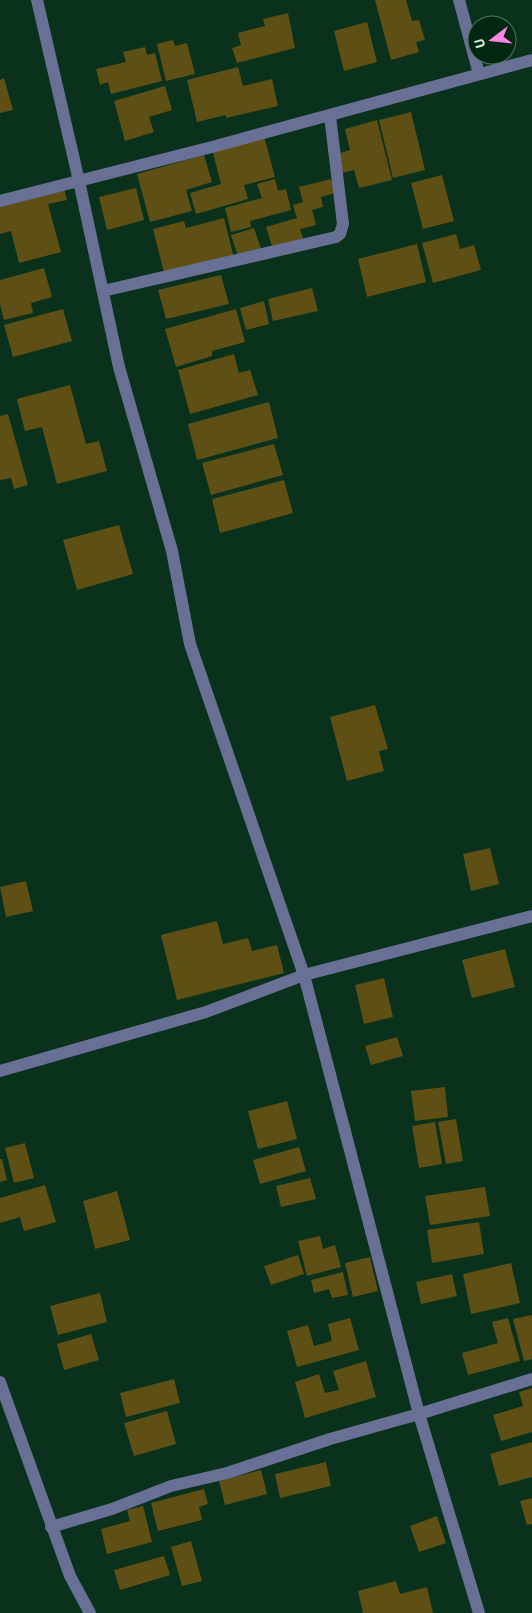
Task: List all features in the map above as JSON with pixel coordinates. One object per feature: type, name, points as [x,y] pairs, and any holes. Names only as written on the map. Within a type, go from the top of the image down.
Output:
[{"type":"street","points":[[37,0],[79,181],[119,367],[172,551],[190,644],[304,975],[420,1414],[479,1613]]},
{"type":"street","points":[[459,0],[479,74]]},
{"type":"street","points":[[0,201],[330,116],[532,60]]},
{"type":"street","points":[[103,291],[336,237],[342,230],[343,224],[330,116]]},
{"type":"street","points":[[0,1071],[206,1012],[304,975],[532,916]]},
{"type":"street","points":[[51,1527],[112,1510],[171,1486],[227,1472],[330,1439],[420,1414],[532,1379]]},
{"type":"street","points":[[0,1382],[70,1576],[90,1613]]},
{"type":"building","points":[[375,0],[406,0],[412,21],[419,20],[425,40],[416,42],[419,52],[391,60]]},
{"type":"building","points":[[288,13],[295,48],[237,63],[232,48],[241,45],[238,33],[265,26],[263,19]]},
{"type":"building","points":[[367,22],[377,62],[344,71],[334,31]]},
{"type":"building","points":[[173,40],[175,46],[187,43],[195,74],[166,81],[157,44]]},
{"type":"building","points":[[145,47],[147,55],[155,53],[162,81],[111,94],[108,82],[100,85],[96,69],[126,62],[123,52]]},
{"type":"building","points":[[238,67],[243,86],[272,79],[278,106],[226,118],[226,115],[197,122],[187,80]]},
{"type":"building","points":[[4,78],[13,110],[0,113],[0,80]]},
{"type":"building","points":[[165,86],[172,110],[149,117],[154,132],[125,141],[114,101]]},
{"type":"building","points":[[411,112],[425,170],[393,178],[379,120]]},
{"type":"building","points":[[377,120],[392,180],[359,188],[354,170],[342,173],[337,154],[350,150],[345,129]]},
{"type":"building","points":[[264,136],[275,177],[244,185],[248,199],[196,214],[190,193],[221,184],[212,149]]},
{"type":"building","points":[[204,155],[212,182],[186,190],[192,211],[150,222],[137,174]]},
{"type":"building","points":[[442,175],[454,221],[423,229],[411,183]]},
{"type":"building","points":[[275,179],[278,191],[286,189],[291,210],[250,221],[251,227],[231,232],[225,208],[262,198],[257,184]]},
{"type":"building","points":[[331,179],[335,193],[321,197],[323,207],[312,210],[316,225],[300,229],[304,241],[273,249],[266,227],[297,218],[293,205],[303,202],[299,187]]},
{"type":"building","points":[[64,188],[67,200],[48,204],[61,252],[19,263],[11,231],[0,234],[0,204]]},
{"type":"building","points":[[136,188],[144,220],[107,230],[99,197]]},
{"type":"building","points":[[224,218],[234,258],[165,276],[153,229],[184,221],[186,228]]},
{"type":"building","points":[[254,228],[261,249],[238,256],[231,235]]},
{"type":"building","points":[[456,234],[460,249],[474,245],[481,270],[433,283],[422,243]]},
{"type":"building","points":[[417,244],[426,282],[367,297],[358,259]]},
{"type":"building","points":[[44,268],[52,297],[31,303],[33,313],[4,320],[0,304],[0,280]]},
{"type":"building","points":[[221,275],[229,304],[166,319],[158,290]]},
{"type":"building","points":[[312,288],[318,311],[273,321],[268,299]]},
{"type":"building","points":[[264,301],[269,324],[246,330],[240,308]]},
{"type":"building","points":[[63,309],[72,341],[13,357],[4,325]]},
{"type":"building","points":[[236,309],[245,342],[212,351],[212,356],[176,367],[165,329]]},
{"type":"building","points":[[234,354],[239,373],[250,370],[258,395],[190,414],[178,370]]},
{"type":"building","points":[[70,385],[86,444],[99,441],[107,471],[57,484],[42,427],[25,431],[17,399]]},
{"type":"building","points":[[269,402],[278,438],[197,460],[188,424]]},
{"type":"building","points":[[8,414],[28,485],[14,489],[11,478],[0,480],[0,416]]},
{"type":"building","points":[[274,444],[283,475],[211,495],[202,463]]},
{"type":"building","points":[[284,480],[293,513],[220,533],[212,499]]},
{"type":"building","points":[[119,525],[133,574],[77,590],[63,540]]},
{"type":"building","points":[[375,705],[388,749],[379,751],[384,771],[347,781],[330,717]]},
{"type":"building","points":[[490,848],[499,884],[471,891],[463,854]]},
{"type":"building","points":[[26,881],[33,911],[6,917],[0,887]]},
{"type":"building","points":[[217,921],[223,944],[248,938],[252,951],[277,945],[284,973],[177,1000],[161,935]]},
{"type":"building","points":[[505,949],[515,987],[472,998],[462,960]]},
{"type":"building","points":[[384,978],[393,1017],[364,1024],[355,985]]},
{"type":"building","points":[[397,1037],[403,1056],[371,1065],[365,1046]]},
{"type":"building","points":[[445,1087],[448,1117],[415,1121],[411,1091]]},
{"type":"building","points":[[287,1101],[297,1139],[258,1149],[248,1111]]},
{"type":"building","points":[[456,1119],[463,1161],[446,1164],[438,1122]]},
{"type":"building","points":[[435,1122],[442,1164],[419,1168],[412,1126]]},
{"type":"building","points":[[25,1143],[34,1178],[14,1183],[5,1148]]},
{"type":"building","points":[[299,1147],[306,1171],[260,1184],[253,1160]]},
{"type":"building","points":[[0,1159],[2,1159],[7,1180],[0,1182]]},
{"type":"building","points":[[310,1178],[316,1199],[281,1207],[276,1186]]},
{"type":"building","points":[[45,1185],[56,1222],[24,1231],[20,1217],[0,1223],[0,1198]]},
{"type":"building","points":[[485,1187],[490,1216],[430,1225],[425,1196]]},
{"type":"building","points":[[117,1191],[130,1240],[95,1249],[83,1201]]},
{"type":"building","points":[[479,1222],[484,1254],[432,1263],[427,1230]]},
{"type":"building","points":[[320,1236],[323,1249],[335,1245],[341,1267],[307,1276],[298,1241]]},
{"type":"building","points":[[298,1255],[304,1274],[271,1285],[264,1266]]},
{"type":"building","points":[[370,1257],[378,1291],[353,1297],[345,1263]]},
{"type":"building","points":[[511,1263],[520,1303],[471,1314],[463,1274]]},
{"type":"building","points":[[343,1272],[348,1295],[332,1298],[329,1289],[314,1293],[311,1280]]},
{"type":"building","points":[[452,1274],[457,1296],[421,1304],[416,1282]]},
{"type":"building","points":[[100,1293],[107,1322],[58,1335],[50,1306]]},
{"type":"building","points":[[532,1315],[532,1359],[524,1361],[513,1319]]},
{"type":"building","points":[[350,1318],[359,1350],[297,1367],[287,1331],[308,1325],[314,1346],[332,1341],[328,1324]]},
{"type":"building","points":[[508,1318],[520,1361],[468,1375],[462,1353],[498,1343],[492,1322]]},
{"type":"building","points":[[91,1334],[99,1360],[64,1370],[57,1344]]},
{"type":"building","points":[[366,1361],[376,1397],[305,1418],[295,1382],[319,1374],[325,1393],[339,1390],[333,1371]]},
{"type":"building","points":[[174,1379],[180,1403],[126,1417],[120,1393]]},
{"type":"building","points":[[532,1388],[532,1432],[501,1441],[493,1415],[523,1406],[519,1392]]},
{"type":"building","points":[[167,1411],[176,1444],[134,1456],[124,1423]]},
{"type":"building","points":[[532,1442],[532,1477],[499,1486],[490,1454]]},
{"type":"building","points":[[326,1462],[331,1486],[280,1498],[275,1474]]},
{"type":"building","points":[[261,1470],[267,1494],[225,1505],[219,1481]]},
{"type":"building","points":[[204,1489],[208,1504],[199,1507],[202,1520],[158,1531],[151,1503]]},
{"type":"building","points":[[532,1498],[532,1524],[527,1525],[520,1501]]},
{"type":"building","points":[[143,1506],[152,1542],[107,1554],[101,1529],[130,1521],[127,1510]]},
{"type":"building","points":[[437,1516],[446,1543],[419,1552],[410,1526]]},
{"type":"building","points":[[191,1541],[202,1581],[182,1586],[171,1547]]},
{"type":"building","points":[[164,1556],[170,1575],[120,1590],[114,1570]]},
{"type":"building","points":[[396,1581],[400,1594],[427,1587],[433,1613],[363,1613],[358,1591]]}]
